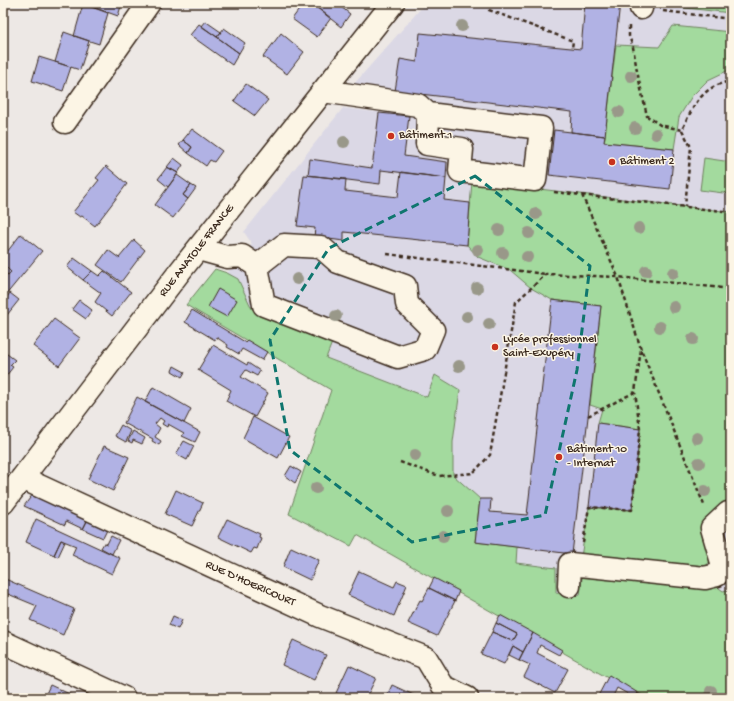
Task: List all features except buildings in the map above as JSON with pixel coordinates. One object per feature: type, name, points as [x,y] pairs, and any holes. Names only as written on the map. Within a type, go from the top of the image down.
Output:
[{"type":"street","points":[[65,122],[149,3]]},
{"type":"street","name":"RUE ANATOLE FRANCE","points":[[3,503],[198,249],[394,3]]},
{"type":"street","points":[[323,91],[418,105],[428,114],[541,128],[535,180],[460,170],[462,149],[427,144],[428,114]]},
{"type":"street","points":[[198,249],[227,257],[242,256],[257,266],[264,305],[398,357],[425,349],[433,330],[407,304],[405,286],[338,262],[321,247],[284,245],[257,266]]},
{"type":"street","name":"RUE D'HOERICOURT","points":[[22,478],[320,616],[426,658],[443,686],[467,698]]},
{"type":"street","points":[[569,586],[570,564],[705,578],[717,575],[723,566],[712,528],[728,513],[731,513]]},
{"type":"street","points":[[3,642],[124,698]]},
{"type":"path","points":[[490,3],[489,10],[573,41],[572,48]]},
{"type":"path","points":[[638,11],[629,36],[633,46],[647,116],[660,125],[682,130],[691,147],[685,206]]},
{"type":"path","points":[[682,130],[693,106],[704,92],[723,82],[731,81]]},
{"type":"path","points":[[535,180],[548,191],[731,212]]},
{"type":"path","points":[[582,195],[618,277],[641,348],[712,528]]},
{"type":"path","points":[[384,254],[546,274],[618,277],[731,290]]},
{"type":"path","points":[[400,462],[439,476],[473,474],[490,455],[516,302],[546,274]]},
{"type":"path","points":[[580,565],[589,507],[632,510],[640,429],[635,392],[641,348]]},
{"type":"path","points":[[588,416],[635,392]]},
{"type":"highlighted area","points":[[475,176],[590,266],[577,370],[545,515],[412,542],[290,450],[270,340],[329,248]]},
{"type":"shaded area","name":"Lycée professionnel Saint-Exupéry","points":[[462,3],[731,3],[731,698],[357,535],[351,546],[289,514],[331,390],[186,305],[215,269],[227,273],[252,244],[244,232],[343,108],[384,113],[387,89],[354,84],[422,7],[461,9]]},
{"type":"green space","points":[[659,3],[731,3],[731,13],[658,5]]},
{"type":"green space","points":[[673,26],[731,32],[731,69],[708,80],[692,96],[679,117],[674,149],[604,142],[616,45],[659,47]]},
{"type":"green space","points":[[704,158],[731,162],[731,194],[700,190]]},
{"type":"green space","points":[[472,181],[731,212],[731,505],[709,519],[702,533],[711,560],[701,572],[581,557],[589,507],[631,510],[640,429],[598,423],[602,409],[590,405],[601,306],[552,300],[531,288],[510,270],[478,257],[467,245]]},
{"type":"green space","points":[[215,269],[238,279],[252,309],[333,340],[326,358],[427,397],[435,375],[460,390],[453,442],[453,475],[480,499],[475,542],[517,547],[516,563],[556,568],[556,593],[580,595],[583,570],[715,585],[723,591],[731,589],[731,698],[643,698],[357,535],[351,546],[289,514],[331,390],[186,305]]},
{"type":"place","name":"Bâtiment 1","points":[[391,136]]},
{"type":"place","name":"Bâtiment 2","points":[[612,162]]},
{"type":"place","name":"Lycée professionnel Saint-Exupéry","points":[[495,347]]},
{"type":"place","name":"Bâtiment 10 - Internat","points":[[559,457]]}]
